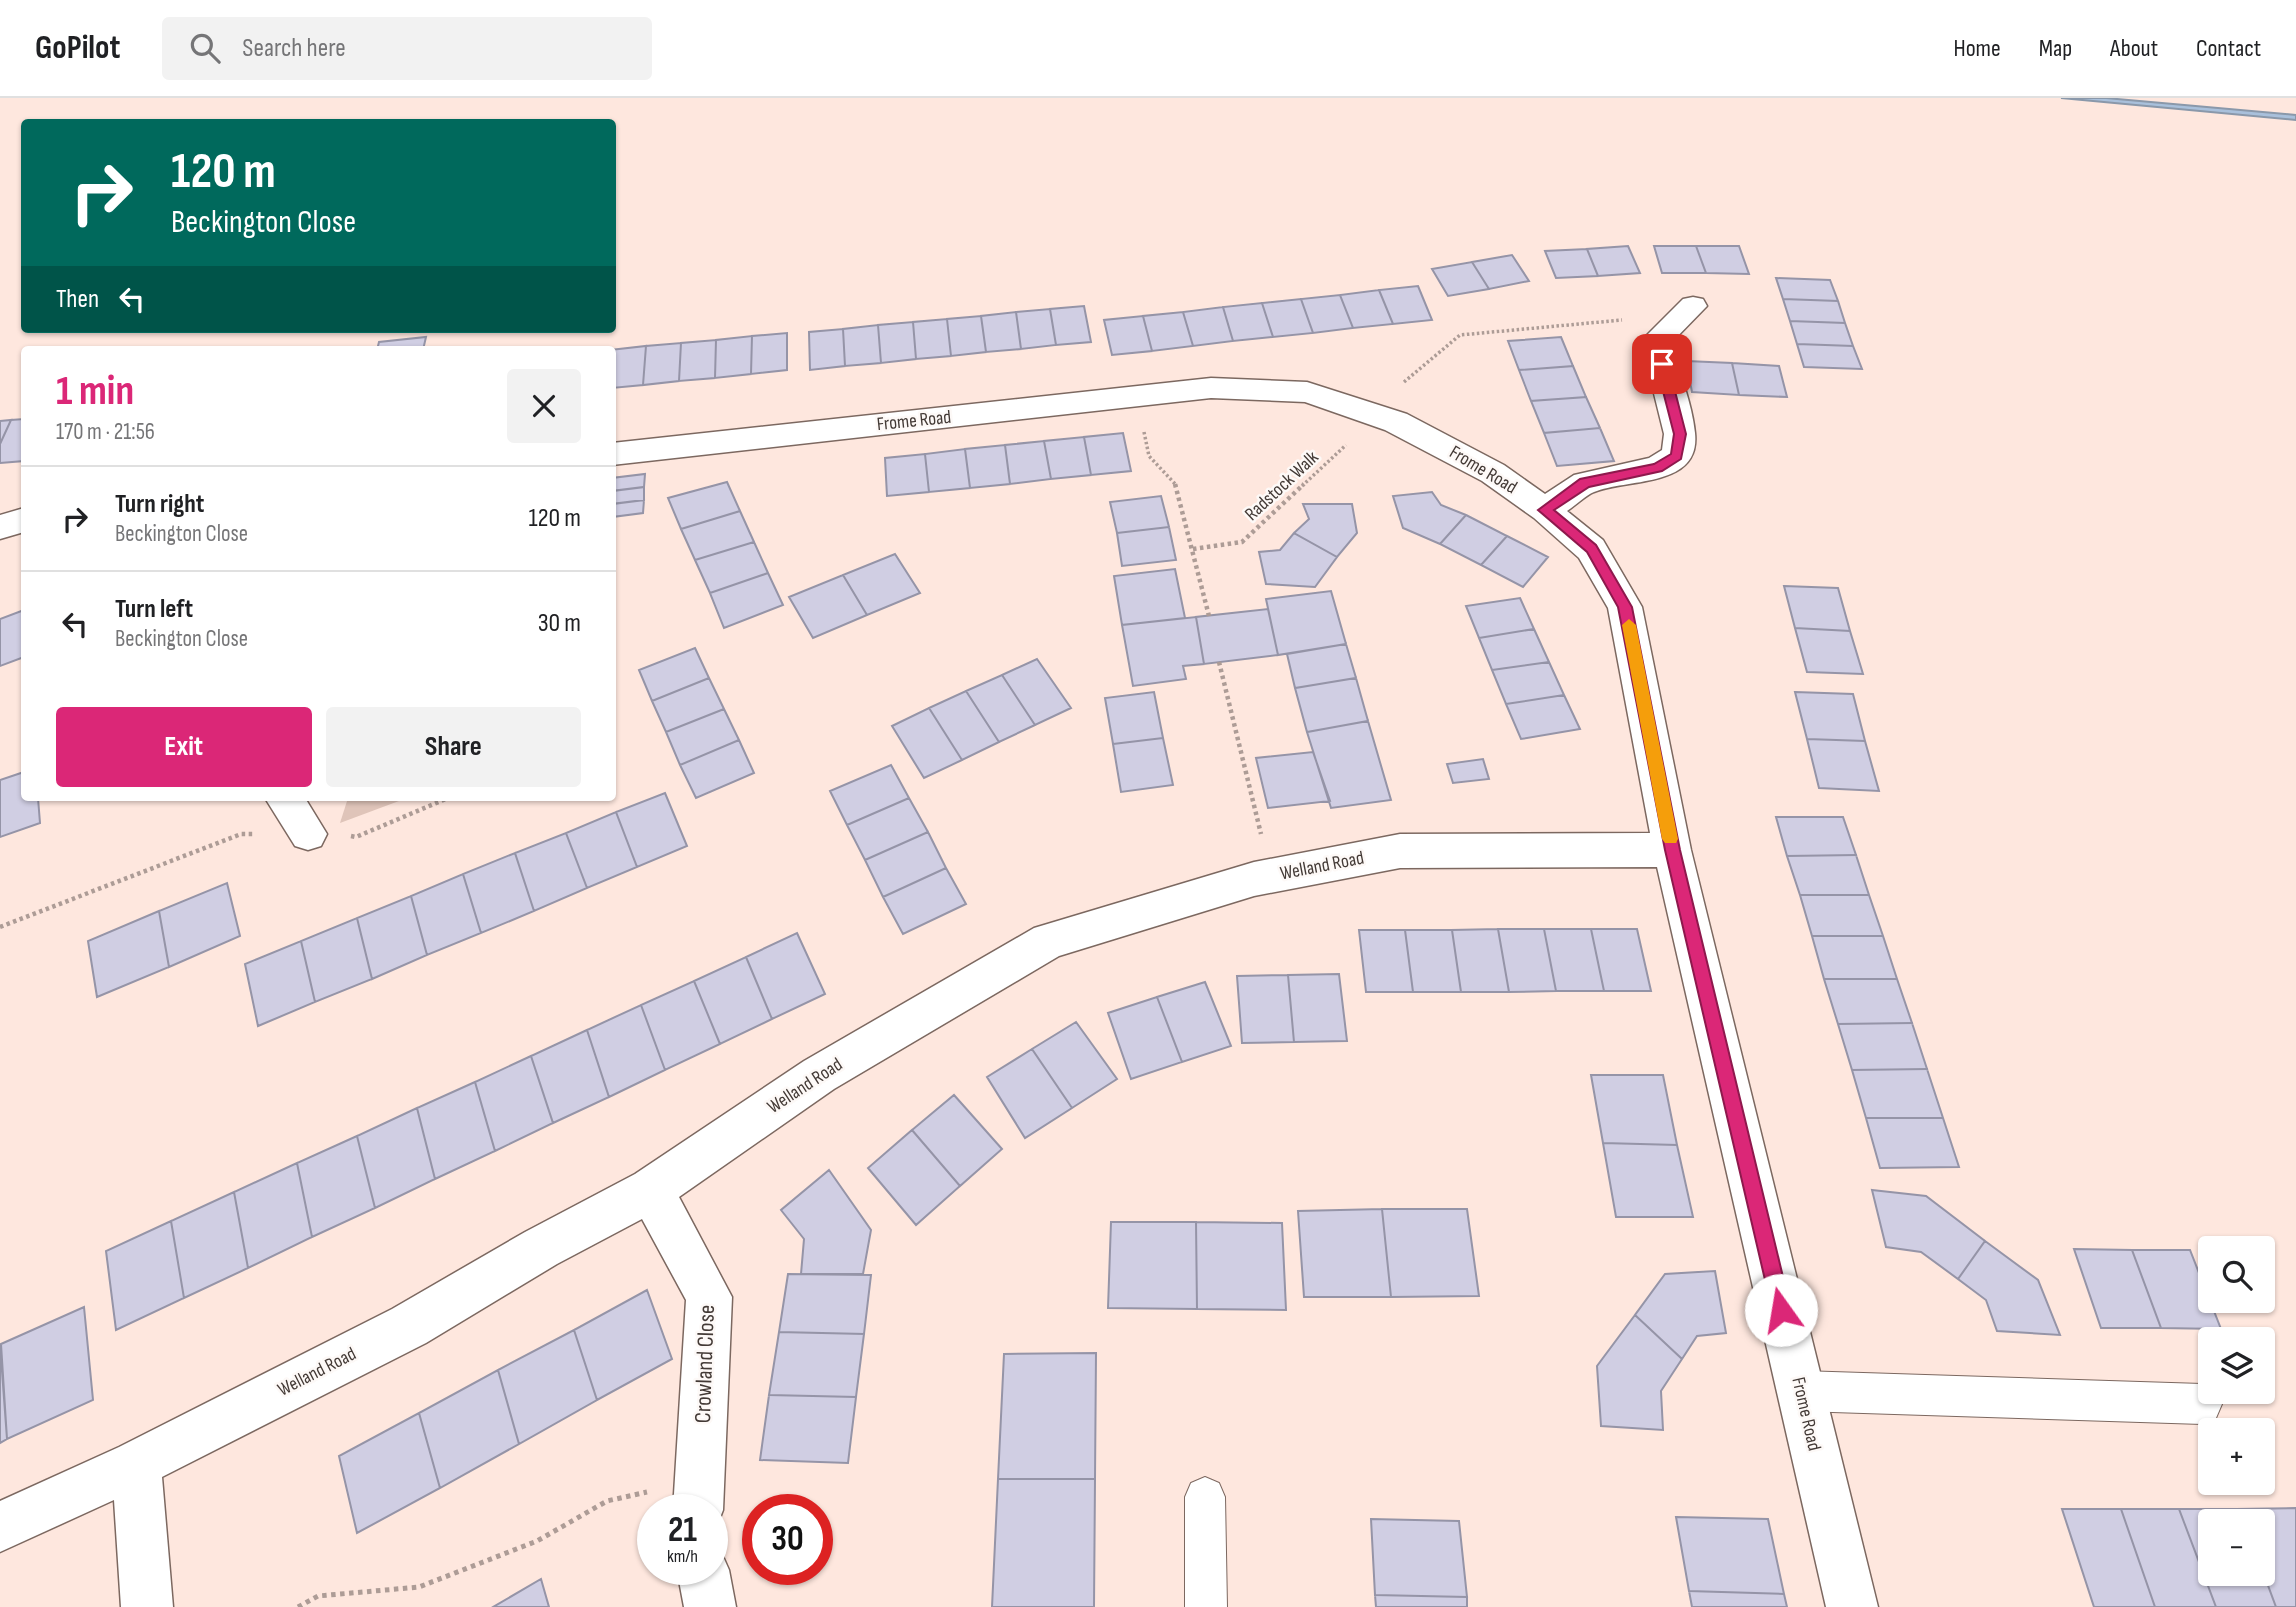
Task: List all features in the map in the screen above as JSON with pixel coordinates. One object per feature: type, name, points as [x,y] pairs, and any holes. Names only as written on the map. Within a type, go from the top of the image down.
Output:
[{"type":"street","points":[[1545,510],[1585,483],[1658,467],[1677,456],[1680,434],[1656,341],[1693,306]]},
{"type":"street","name":"Frome Road","points":[[616,454],[1211,388],[1307,392],[1395,422],[1493,473],[1545,510],[1591,549],[1625,607],[1672,850],[1852,1607]]},
{"type":"street","points":[[0,527],[21,521]]},
{"type":"street","points":[[286,801],[308,834]]},
{"type":"street","name":"Welland Road","points":[[0,1527],[136,1464],[409,1326],[541,1248],[651,1190],[819,1075],[1048,941],[1271,876],[1400,851],[1672,850]]},
{"type":"street","name":"Crowland Close","points":[[651,1190],[709,1297],[698,1494]]},
{"type":"street","points":[[136,1464],[146,1607]]},
{"type":"street","points":[[706,1585],[710,1607]]},
{"type":"lane","points":[[1801,1391],[2198,1404]]},
{"type":"lane","points":[[1205,1497],[1206,1607]]},
{"type":"path","name":"Radstock Walk","points":[[1193,549],[1242,542],[1377,416],[1399,386],[1460,335],[1614,320],[1631,321],[1656,341]]},
{"type":"path","points":[[1138,396],[1149,456],[1178,487],[1209,616]]},
{"type":"path","points":[[1219,662],[1271,876]]},
{"type":"path","points":[[0,927],[241,834],[356,837],[440,801]]},
{"type":"path","points":[[298,1607],[318,1596],[419,1587],[537,1541],[607,1501],[645,1492],[656,1494]]},
{"type":"shaded area","points":[[347,801],[399,801],[340,823]]},
{"type":"water","points":[[2061,98],[2106,98],[2296,115],[2296,120]]},
{"type":"building","points":[[1628,246],[1640,273],[1598,276],[1587,249]]},
{"type":"building","points":[[1654,246],[1696,246],[1706,273],[1662,273]]},
{"type":"building","points":[[1696,246],[1739,246],[1749,274],[1706,273]]},
{"type":"building","points":[[1587,249],[1598,276],[1556,278],[1545,251]]},
{"type":"building","points":[[1512,255],[1529,281],[1489,289],[1472,262]]},
{"type":"building","points":[[1472,262],[1489,289],[1448,296],[1432,269]]},
{"type":"building","points":[[1776,278],[1830,280],[1838,301],[1783,299]]},
{"type":"building","points":[[1418,286],[1432,320],[1393,324],[1379,290]]},
{"type":"building","points":[[1379,290],[1393,324],[1353,328],[1340,295]]},
{"type":"building","points":[[1340,295],[1353,328],[1313,333],[1301,299]]},
{"type":"building","points":[[1301,299],[1313,333],[1273,337],[1262,303]]},
{"type":"building","points":[[1783,299],[1838,301],[1845,323],[1790,321]]},
{"type":"building","points":[[1262,303],[1273,337],[1233,341],[1223,307]]},
{"type":"building","points":[[1084,306],[1091,342],[1056,345],[1050,309]]},
{"type":"building","points":[[1223,307],[1233,341],[1193,346],[1183,312]]},
{"type":"building","points":[[1050,309],[1056,345],[1021,349],[1016,312]]},
{"type":"building","points":[[1016,312],[1021,349],[986,352],[981,316]]},
{"type":"building","points":[[1183,312],[1193,346],[1152,351],[1143,316]]},
{"type":"building","points":[[981,316],[986,352],[951,356],[947,319]]},
{"type":"building","points":[[1143,316],[1152,351],[1112,355],[1104,320]]},
{"type":"building","points":[[947,319],[951,356],[916,359],[913,322]]},
{"type":"building","points":[[1790,321],[1845,323],[1853,346],[1797,344]]},
{"type":"building","points":[[913,322],[916,359],[881,363],[878,325]]},
{"type":"building","points":[[878,325],[881,363],[845,366],[843,329]]},
{"type":"building","points":[[843,329],[845,366],[810,370],[809,332]]},
{"type":"building","points":[[787,333],[787,370],[751,374],[752,336]]},
{"type":"building","points":[[752,336],[751,374],[715,378],[716,340]]},
{"type":"building","points":[[426,337],[424,346],[378,346],[379,342]]},
{"type":"building","points":[[1561,337],[1573,366],[1519,370],[1508,341]]},
{"type":"building","points":[[716,340],[715,378],[679,381],[681,343]]},
{"type":"building","points":[[681,343],[679,381],[643,385],[646,346]]},
{"type":"building","points":[[1797,344],[1853,346],[1862,369],[1804,367]]},
{"type":"building","points":[[646,346],[643,385],[616,388],[616,349]]},
{"type":"building","points":[[1686,361],[1732,363],[1739,395],[1692,392]]},
{"type":"building","points":[[1732,363],[1779,366],[1787,397],[1739,395]]},
{"type":"building","points":[[1573,366],[1586,397],[1531,401],[1519,370]]},
{"type":"building","points":[[1586,397],[1600,428],[1544,433],[1531,401]]},
{"type":"building","points":[[21,419],[21,461],[0,463],[0,444],[11,420]]},
{"type":"building","points":[[11,420],[0,444],[0,421]]},
{"type":"building","points":[[1600,428],[1614,461],[1557,466],[1544,433]]},
{"type":"building","points":[[1123,433],[1131,471],[1091,475],[1084,437]]},
{"type":"building","points":[[1084,437],[1091,475],[1051,479],[1044,441]]},
{"type":"building","points":[[1044,441],[1051,479],[1010,484],[1005,445]]},
{"type":"building","points":[[1005,445],[1010,484],[970,488],[965,449]]},
{"type":"building","points":[[965,449],[970,488],[929,492],[925,454]]},
{"type":"building","points":[[925,454],[929,492],[887,496],[885,458]]},
{"type":"building","points":[[645,474],[644,487],[616,490],[616,478]]},
{"type":"building","points":[[727,482],[740,511],[681,529],[668,498]]},
{"type":"building","points":[[644,487],[644,500],[616,504],[616,490]]},
{"type":"building","points":[[1432,492],[1441,505],[1466,515],[1440,544],[1403,528],[1393,496]]},
{"type":"building","points":[[1161,496],[1169,527],[1117,533],[1110,502]]},
{"type":"building","points":[[644,500],[643,513],[616,516],[616,504]]},
{"type":"building","points":[[1303,504],[1352,504],[1357,533],[1337,557],[1294,533],[1309,519]]},
{"type":"building","points":[[740,511],[754,542],[695,560],[681,529]]},
{"type":"building","points":[[1466,515],[1507,536],[1481,565],[1440,544]]},
{"type":"building","points":[[1169,527],[1176,560],[1122,566],[1117,533]]},
{"type":"building","points":[[1294,533],[1337,557],[1315,587],[1266,584],[1259,552],[1280,550]]},
{"type":"building","points":[[1507,536],[1548,557],[1523,587],[1481,565]]},
{"type":"building","points":[[754,542],[768,573],[710,593],[695,560]]},
{"type":"building","points":[[895,554],[920,593],[867,615],[843,575]]},
{"type":"building","points":[[1175,569],[1185,618],[1122,625],[1114,576]]},
{"type":"building","points":[[768,573],[783,605],[724,628],[710,593]]},
{"type":"building","points":[[843,575],[867,615],[813,638],[789,597]]},
{"type":"building","points":[[1784,586],[1838,588],[1850,631],[1795,628]]},
{"type":"building","points":[[1331,591],[1346,644],[1278,655],[1266,599]]},
{"type":"building","points":[[1520,598],[1534,629],[1479,638],[1466,606]]},
{"type":"building","points":[[1268,609],[1278,655],[1204,664],[1196,617]]},
{"type":"building","points":[[21,611],[21,658],[0,666],[0,619]]},
{"type":"building","points":[[1196,617],[1204,664],[1183,666],[1186,679],[1133,686],[1122,625]]},
{"type":"building","points":[[1795,628],[1850,631],[1863,674],[1807,672]]},
{"type":"building","points":[[1534,629],[1549,662],[1492,670],[1479,638]]},
{"type":"building","points":[[1346,644],[1356,678],[1295,688],[1287,654]]},
{"type":"building","points":[[695,648],[709,678],[652,701],[639,670]]},
{"type":"building","points":[[1037,659],[1071,708],[1035,725],[1002,675]]},
{"type":"building","points":[[1549,662],[1564,695],[1506,704],[1492,670]]},
{"type":"building","points":[[1002,675],[1035,725],[999,742],[966,691]]},
{"type":"building","points":[[709,678],[724,709],[666,732],[652,701]]},
{"type":"building","points":[[1356,678],[1368,721],[1307,732],[1295,688]]},
{"type":"building","points":[[966,691],[999,742],[962,760],[929,708]]},
{"type":"building","points":[[1154,692],[1163,738],[1113,744],[1105,698]]},
{"type":"building","points":[[1795,692],[1853,694],[1865,741],[1807,739]]},
{"type":"building","points":[[1564,695],[1580,729],[1521,739],[1506,704]]},
{"type":"building","points":[[929,708],[962,760],[924,778],[892,726]]},
{"type":"building","points":[[724,709],[739,740],[680,765],[666,732]]},
{"type":"building","points":[[1368,721],[1391,800],[1331,808],[1307,732]]},
{"type":"building","points":[[1163,738],[1173,785],[1121,792],[1113,744]]},
{"type":"building","points":[[1807,739],[1865,741],[1879,791],[1819,788]]},
{"type":"building","points":[[739,740],[754,773],[696,798],[680,765]]},
{"type":"building","points":[[1313,752],[1330,801],[1268,808],[1256,758]]},
{"type":"building","points":[[1483,759],[1489,779],[1453,783],[1447,764]]},
{"type":"building","points":[[891,765],[909,798],[847,825],[830,791]]},
{"type":"building","points":[[21,773],[21,801],[38,801],[40,823],[0,837],[0,780]]},
{"type":"building","points":[[665,793],[687,846],[637,867],[616,812]]},
{"type":"building","points":[[909,798],[928,832],[865,860],[847,825]]},
{"type":"building","points":[[616,812],[637,867],[587,888],[566,833]]},
{"type":"building","points":[[1776,817],[1843,817],[1856,855],[1787,856]]},
{"type":"building","points":[[928,832],[946,868],[883,897],[865,860]]},
{"type":"building","points":[[566,833],[587,888],[534,911],[515,853]]},
{"type":"building","points":[[515,853],[534,911],[481,933],[463,874]]},
{"type":"building","points":[[1856,855],[1869,895],[1800,895],[1787,856]]},
{"type":"building","points":[[946,868],[966,904],[903,934],[883,897]]},
{"type":"building","points":[[463,874],[481,933],[427,955],[411,896]]},
{"type":"building","points":[[227,883],[240,936],[169,967],[159,911]]},
{"type":"building","points":[[1800,895],[1869,895],[1883,936],[1812,936]]},
{"type":"building","points":[[411,896],[427,955],[372,979],[357,918]]},
{"type":"building","points":[[159,911],[169,967],[97,997],[88,941]]},
{"type":"building","points":[[357,918],[372,979],[315,1002],[301,941]]},
{"type":"building","points":[[1498,929],[1544,929],[1556,991],[1509,992]]},
{"type":"building","points":[[1498,929],[1509,992],[1461,992],[1452,930]]},
{"type":"building","points":[[1544,929],[1591,929],[1604,991],[1556,991]]},
{"type":"building","points":[[1591,929],[1637,929],[1651,991],[1604,991]]},
{"type":"building","points":[[1359,930],[1405,930],[1413,992],[1366,992]]},
{"type":"building","points":[[1405,930],[1452,930],[1461,992],[1413,992]]},
{"type":"building","points":[[797,933],[825,994],[772,1019],[746,957]]},
{"type":"building","points":[[1812,936],[1883,936],[1897,979],[1824,979]]},
{"type":"building","points":[[301,941],[315,1002],[258,1026],[245,964]]},
{"type":"building","points":[[746,957],[772,1019],[720,1044],[694,981]]},
{"type":"building","points":[[1339,974],[1347,1041],[1294,1042],[1288,975]]},
{"type":"building","points":[[1288,975],[1294,1042],[1242,1043],[1237,976]]},
{"type":"building","points":[[1824,979],[1897,979],[1912,1023],[1838,1024]]},
{"type":"building","points":[[694,981],[720,1044],[665,1070],[641,1005]]},
{"type":"building","points":[[1205,982],[1231,1046],[1182,1062],[1157,997]]},
{"type":"building","points":[[1157,997],[1182,1062],[1131,1079],[1108,1013]]},
{"type":"building","points":[[641,1005],[665,1070],[609,1097],[587,1030]]},
{"type":"building","points":[[1076,1022],[1117,1079],[1072,1108],[1032,1049]]},
{"type":"building","points":[[1912,1023],[1927,1069],[1852,1070],[1838,1024]]},
{"type":"building","points":[[587,1030],[609,1097],[553,1123],[531,1056]]},
{"type":"building","points":[[1032,1049],[1072,1108],[1025,1138],[987,1077]]},
{"type":"building","points":[[531,1056],[553,1123],[495,1151],[475,1082]]},
{"type":"building","points":[[1927,1069],[1943,1118],[1866,1118],[1852,1070]]},
{"type":"building","points":[[1591,1075],[1663,1075],[1677,1145],[1603,1143]]},
{"type":"building","points":[[475,1082],[495,1151],[435,1179],[417,1108]]},
{"type":"building","points":[[954,1095],[1002,1149],[960,1186],[912,1130]]},
{"type":"building","points":[[417,1108],[435,1179],[375,1208],[357,1136]]},
{"type":"building","points":[[1866,1118],[1943,1118],[1959,1167],[1880,1168]]},
{"type":"building","points":[[912,1130],[960,1186],[916,1225],[868,1168]]},
{"type":"building","points":[[357,1136],[375,1208],[312,1237],[297,1163]]},
{"type":"building","points":[[1603,1143],[1677,1145],[1693,1217],[1616,1217]]},
{"type":"building","points":[[297,1163],[312,1237],[248,1268],[234,1192]]},
{"type":"building","points":[[829,1170],[871,1230],[863,1274],[801,1274],[804,1239],[781,1210]]},
{"type":"building","points":[[1872,1190],[1926,1196],[1985,1241],[1958,1279],[1921,1252],[1886,1247]]},
{"type":"building","points":[[234,1192],[248,1268],[184,1298],[171,1221]]},
{"type":"building","points":[[1382,1209],[1467,1209],[1479,1296],[1391,1297]]},
{"type":"building","points":[[1382,1209],[1391,1297],[1304,1297],[1298,1211]]},
{"type":"building","points":[[171,1221],[184,1298],[116,1330],[106,1251]]},
{"type":"building","points":[[1111,1222],[1196,1222],[1197,1309],[1108,1308]]},
{"type":"building","points":[[1196,1222],[1282,1223],[1286,1310],[1197,1309]]},
{"type":"building","points":[[1985,1241],[2038,1280],[2060,1335],[1997,1331],[1986,1300],[1958,1279]]},
{"type":"building","points":[[2074,1249],[2132,1250],[2161,1328],[2101,1328]]},
{"type":"building","points":[[2132,1250],[2190,1250],[2198,1270],[2198,1313],[2215,1313],[2220,1327],[2161,1328]]},
{"type":"building","points":[[1715,1271],[1726,1333],[1697,1336],[1682,1359],[1635,1315],[1665,1274]]},
{"type":"building","points":[[788,1274],[871,1275],[864,1334],[779,1332]]},
{"type":"building","points":[[647,1290],[672,1359],[597,1400],[574,1330]]},
{"type":"building","points":[[84,1307],[93,1400],[7,1439],[1,1344]]},
{"type":"building","points":[[1635,1315],[1682,1359],[1661,1391],[1663,1430],[1601,1426],[1597,1366]]},
{"type":"building","points":[[574,1330],[597,1400],[519,1444],[498,1370]]},
{"type":"building","points":[[779,1332],[864,1334],[856,1397],[769,1395]]},
{"type":"building","points":[[0,1344],[7,1439],[0,1443]]},
{"type":"building","points":[[1096,1353],[1095,1479],[998,1479],[1004,1354]]},
{"type":"building","points":[[498,1370],[519,1444],[440,1488],[419,1413]]},
{"type":"building","points":[[769,1395],[856,1397],[848,1463],[760,1460]]},
{"type":"building","points":[[419,1413],[440,1488],[357,1533],[339,1456]]},
{"type":"building","points":[[998,1479],[1095,1479],[1094,1607],[992,1607]]},
{"type":"building","points":[[2296,1508],[2296,1607],[2276,1607],[2268,1586],[2275,1586],[2275,1509],[2238,1509]]},
{"type":"building","points":[[2062,1509],[2121,1509],[2155,1607],[2094,1607]]},
{"type":"building","points":[[2121,1509],[2179,1509],[2198,1559],[2198,1586],[2208,1586],[2216,1607],[2155,1607]]},
{"type":"building","points":[[2179,1509],[2198,1509],[2198,1559]]},
{"type":"building","points":[[1676,1517],[1768,1519],[1784,1594],[1689,1591]]},
{"type":"building","points":[[1371,1519],[1459,1521],[1467,1597],[1375,1595]]},
{"type":"building","points":[[541,1579],[549,1607],[493,1607]]},
{"type":"building","points":[[2208,1586],[2268,1586],[2276,1607],[2216,1607]]},
{"type":"building","points":[[1689,1591],[1784,1594],[1787,1607],[1692,1607]]},
{"type":"building","points":[[1375,1595],[1467,1597],[1467,1607],[1376,1607]]},
{"type":"slow traffic","points":[[1629,625],[1670,839]]},
{"type":"route","points":[[1662,364],[1680,434],[1677,456],[1658,467],[1585,483],[1545,510],[1591,549],[1625,607],[1672,850],[1781,1310]]}]
